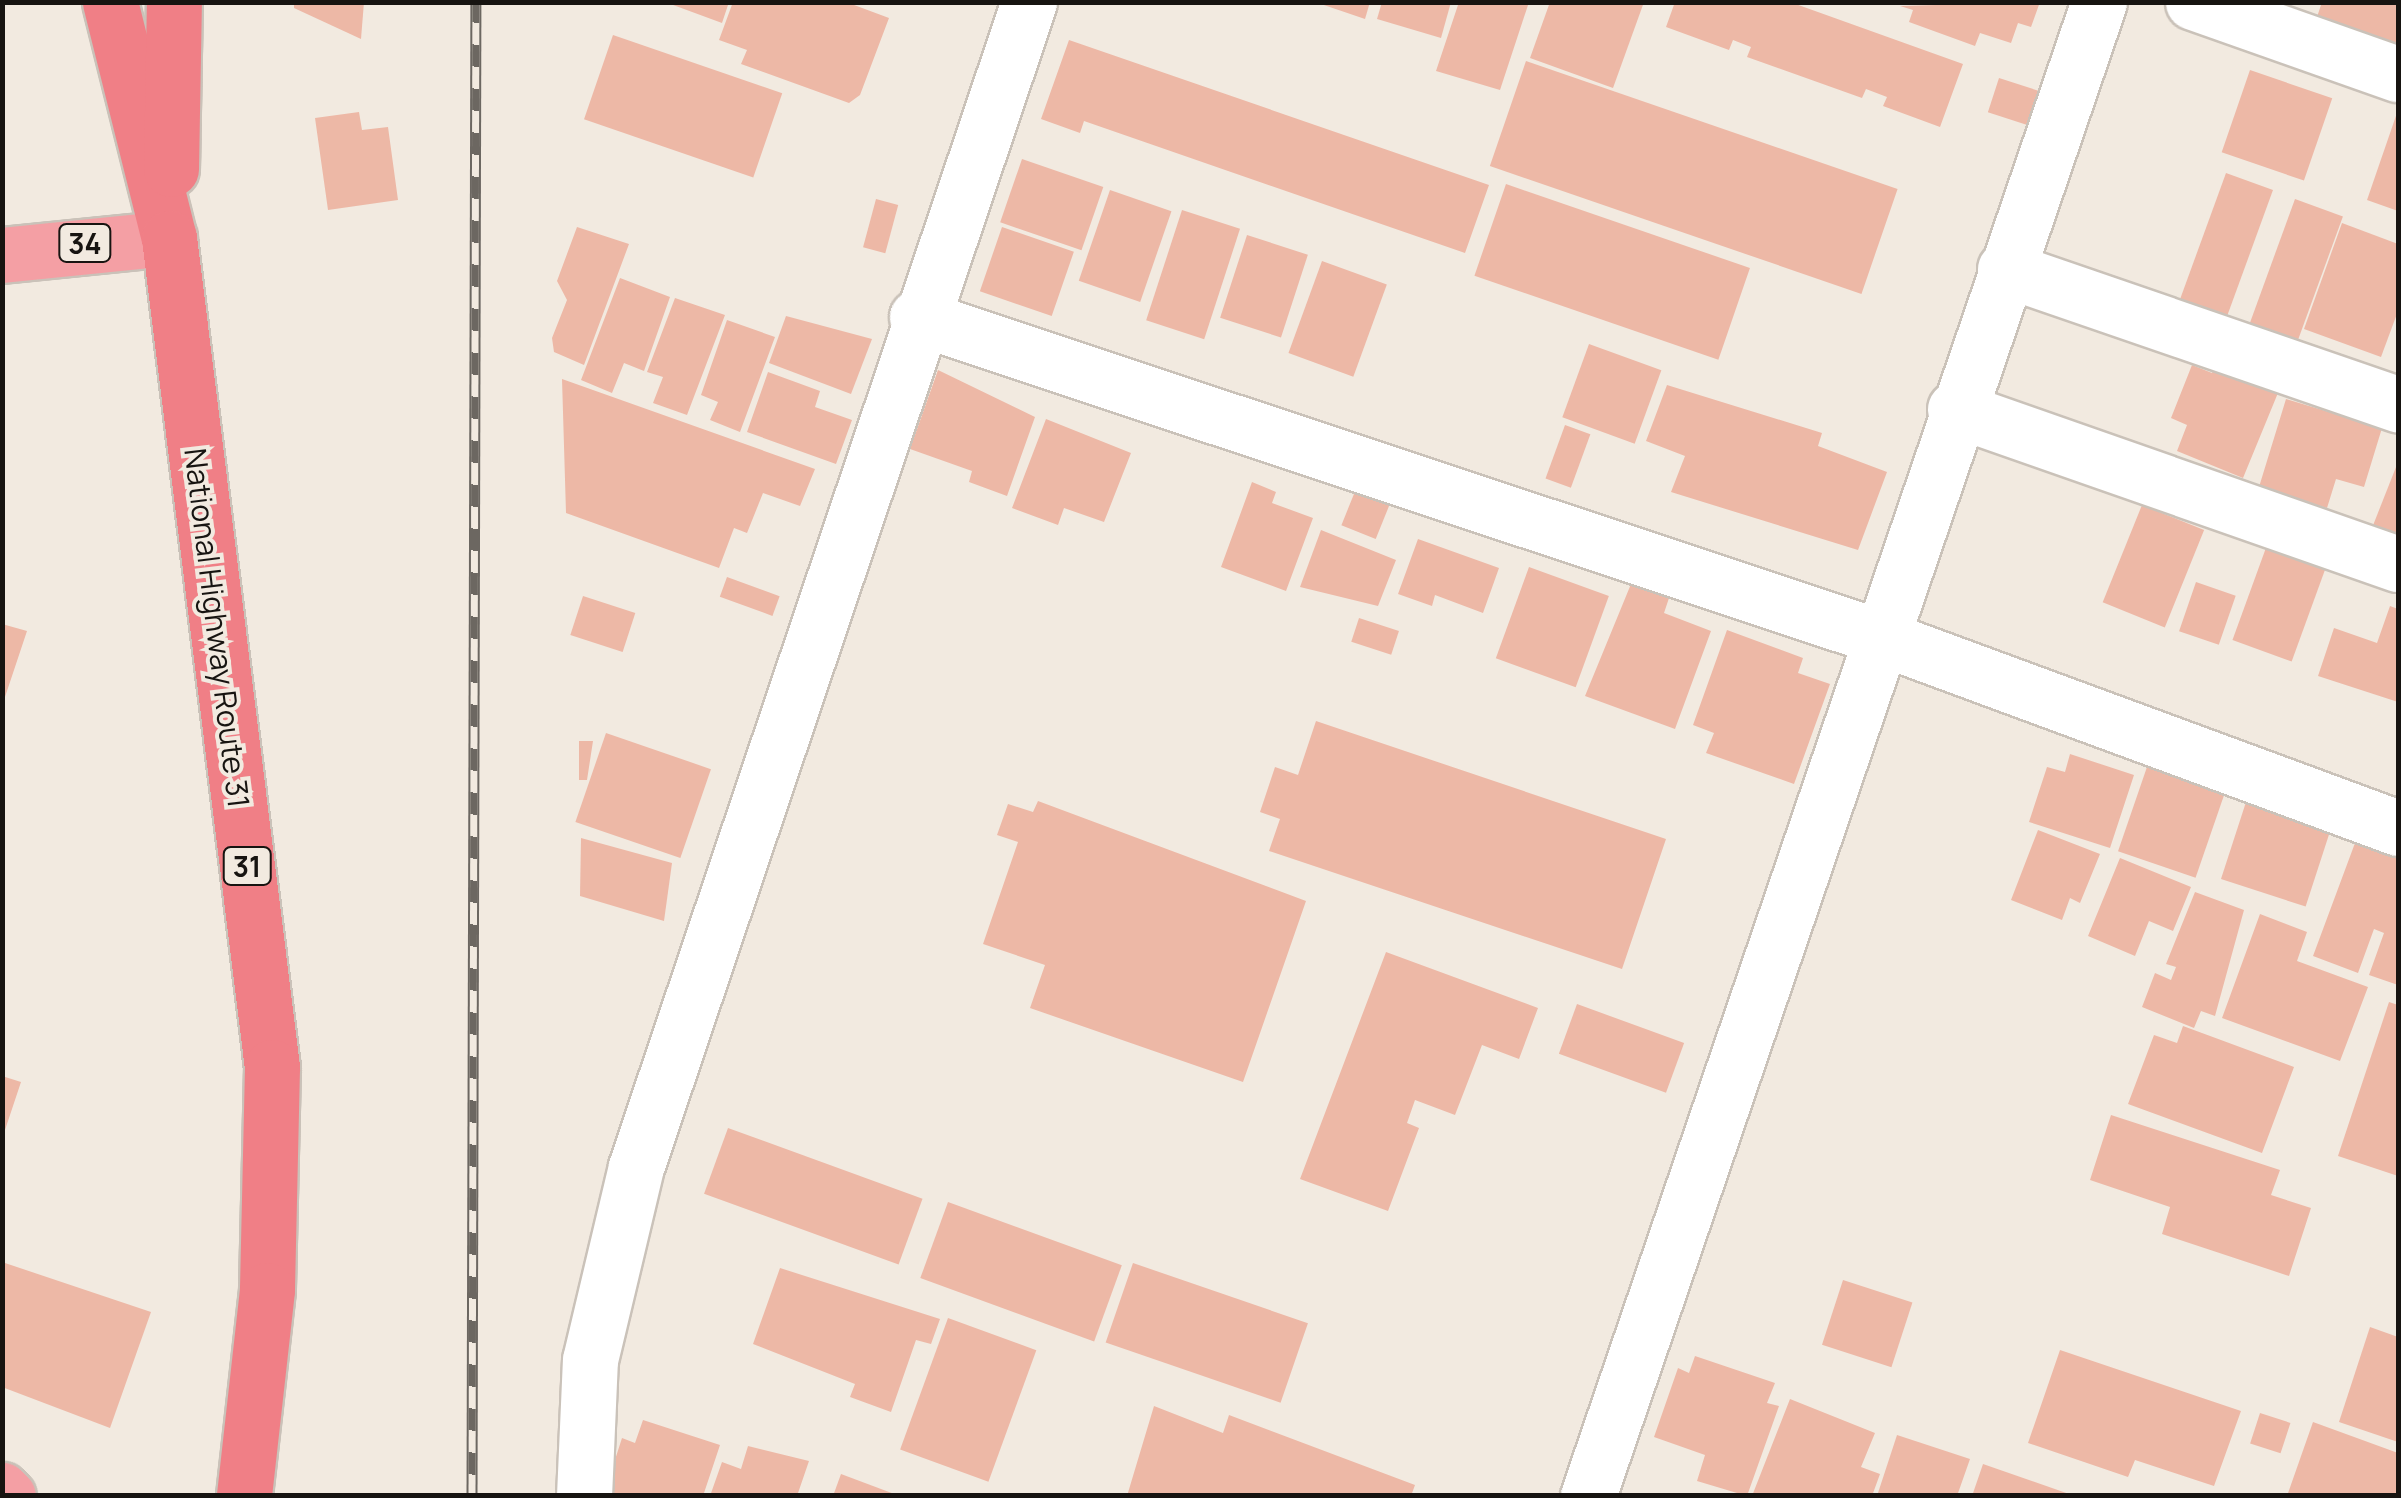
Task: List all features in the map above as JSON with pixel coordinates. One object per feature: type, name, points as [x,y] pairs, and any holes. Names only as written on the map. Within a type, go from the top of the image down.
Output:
[{"type":"highway","name":"National Highway Route 31","points":[[110,2],[169,238],[272,1067],[267,1290],[244,1496]]},
{"type":"highway","name":"National Highway Route 31","points":[[169,238],[174,2]]},
{"type":"main road","name":"34","points":[[2,255],[169,238]]},
{"type":"street","points":[[584,1496],[590,1360],[636,1167],[917,317],[1029,2]]},
{"type":"street","points":[[1588,1496],[1876,636],[2099,2]]},
{"type":"street","points":[[2193,2],[2398,74]]},
{"type":"street","points":[[2005,269],[2398,404]]},
{"type":"street","points":[[917,317],[1876,636],[2398,828]]},
{"type":"street","points":[[1956,409],[2398,564]]},
{"type":"building","points":[[294,2],[364,2],[361,39],[294,8]]},
{"type":"building","points":[[665,2],[729,2],[722,23]]},
{"type":"building","points":[[733,2],[846,2],[889,18],[860,95],[849,103],[741,64],[747,50],[719,40]]},
{"type":"building","points":[[1315,2],[1370,2],[1365,19]]},
{"type":"building","points":[[1382,2],[1451,2],[1441,38],[1377,19]]},
{"type":"building","points":[[1459,2],[1529,2],[1500,90],[1436,71]]},
{"type":"building","points":[[1550,2],[1644,2],[1613,88],[1530,58]]},
{"type":"building","points":[[1675,2],[1790,2],[1963,64],[1940,127],[1883,106],[1887,97],[1866,89],[1862,98],[1747,57],[1751,47],[1733,40],[1729,50],[1666,27]]},
{"type":"building","points":[[2040,2],[2031,27],[2018,23],[2011,43],[1980,33],[1975,46],[1909,22],[1913,10],[1900,6]]},
{"type":"building","points":[[2322,2],[2398,2],[2398,48],[2316,20]]},
{"type":"building","points":[[613,35],[782,93],[753,177],[584,119]]},
{"type":"building","points":[[1069,40],[1489,185],[1465,253],[1084,121],[1080,133],[1041,119]]},
{"type":"building","points":[[1526,61],[1898,189],[1861,294],[1490,166]]},
{"type":"building","points":[[2250,70],[2332,98],[2304,181],[2222,152]]},
{"type":"building","points":[[1999,78],[2040,91],[2029,126],[1988,112]]},
{"type":"building","points":[[2398,110],[2398,211],[2367,200]]},
{"type":"building","points":[[359,112],[362,130],[388,127],[398,200],[328,210],[315,118]]},
{"type":"building","points":[[1022,159],[1103,187],[1082,250],[1000,222]]},
{"type":"building","points":[[2226,173],[2273,190],[2223,326],[2176,309]]},
{"type":"building","points":[[1506,184],[1750,268],[1718,360],[1474,276]]},
{"type":"building","points":[[1110,190],[1171,211],[1140,302],[1079,281]]},
{"type":"building","points":[[876,199],[898,205],[885,253],[863,247]]},
{"type":"building","points":[[2295,199],[2343,216],[2294,350],[2246,332]]},
{"type":"building","points":[[1182,210],[1240,229],[1204,339],[1146,320]]},
{"type":"building","points":[[2342,223],[2398,244],[2398,311],[2381,357],[2304,329]]},
{"type":"building","points":[[577,227],[629,244],[584,365],[554,352],[552,338],[567,300],[557,281]]},
{"type":"building","points":[[1002,227],[1074,252],[1052,316],[980,291]]},
{"type":"building","points":[[1247,235],[1308,255],[1281,338],[1220,318]]},
{"type":"building","points":[[1322,261],[1387,285],[1353,377],[1288,353]]},
{"type":"building","points":[[620,278],[670,297],[644,371],[624,363],[612,393],[581,380]]},
{"type":"building","points":[[675,298],[725,315],[687,415],[653,403],[663,377],[647,372]]},
{"type":"building","points":[[786,316],[872,339],[851,394],[769,363]]},
{"type":"building","points":[[727,320],[775,337],[740,432],[710,420],[718,402],[701,395]]},
{"type":"building","points":[[1589,344],[1661,370],[1635,444],[1562,417]]},
{"type":"building","points":[[2216,363],[2280,388],[2243,478],[2177,451],[2187,425],[2171,418],[2192,365],[2212,373]]},
{"type":"building","points":[[938,370],[1035,417],[1007,496],[969,482],[972,471],[910,449]]},
{"type":"building","points":[[768,372],[820,391],[815,407],[852,420],[836,464],[747,432]]},
{"type":"building","points":[[562,379],[815,469],[800,506],[763,493],[747,533],[734,528],[719,568],[566,513]]},
{"type":"building","points":[[1667,385],[1822,433],[1818,446],[1887,472],[1858,550],[1671,492],[1685,456],[1646,441]]},
{"type":"building","points":[[2286,399],[2382,428],[2364,487],[2336,479],[2327,508],[2259,487]]},
{"type":"building","points":[[1046,419],[1131,453],[1104,522],[1064,508],[1058,525],[1012,508]]},
{"type":"building","points":[[1565,425],[1590,434],[1571,488],[1546,479]]},
{"type":"building","points":[[2398,462],[2398,544],[2370,533]]},
{"type":"building","points":[[1252,482],[1276,492],[1272,503],[1313,518],[1286,591],[1221,567]]},
{"type":"building","points":[[1356,489],[1390,503],[1376,539],[1341,525]]},
{"type":"building","points":[[2142,505],[2204,530],[2165,627],[2103,602]]},
{"type":"building","points":[[1321,530],[1396,560],[1378,606],[1300,587]]},
{"type":"building","points":[[1418,539],[1499,568],[1483,613],[1435,595],[1432,606],[1398,594]]},
{"type":"building","points":[[2267,545],[2326,567],[2292,661],[2232,640]]},
{"type":"building","points":[[1529,567],[1609,596],[1576,687],[1496,658]]},
{"type":"building","points":[[727,577],[780,596],[772,616],[720,597]]},
{"type":"building","points":[[2196,582],[2236,596],[2219,645],[2179,631]]},
{"type":"building","points":[[1631,584],[1669,598],[1664,613],[1711,631],[1675,729],[1585,696]]},
{"type":"building","points":[[583,596],[635,613],[623,652],[570,635]]},
{"type":"building","points":[[2390,606],[2398,609],[2398,702],[2318,676],[2334,628],[2377,643]]},
{"type":"building","points":[[1359,618],[1399,631],[1391,655],[1351,642]]},
{"type":"building","points":[[2,624],[27,631],[3,703],[2,703]]},
{"type":"building","points":[[1727,630],[1803,658],[1798,673],[1830,684],[1794,784],[1706,753],[1714,733],[1693,725]]},
{"type":"building","points":[[1316,721],[1666,839],[1622,969],[1269,851],[1280,819],[1260,812],[1275,767],[1298,775]]},
{"type":"building","points":[[606,733],[711,769],[680,858],[575,822]]},
{"type":"building","points":[[579,741],[593,741],[587,780],[579,780]]},
{"type":"building","points":[[2070,754],[2134,775],[2110,848],[2029,822],[2047,767],[2065,772]]},
{"type":"building","points":[[2147,767],[2225,794],[2196,878],[2118,851]]},
{"type":"building","points":[[1038,801],[1306,901],[1243,1082],[1030,1008],[1045,965],[983,944],[1018,842],[997,835],[1008,804],[1033,812]]},
{"type":"building","points":[[2246,802],[2331,830],[2306,907],[2221,879]]},
{"type":"building","points":[[2038,830],[2100,854],[2080,903],[2070,898],[2062,920],[2011,900]]},
{"type":"building","points":[[581,838],[672,863],[664,921],[580,896]]},
{"type":"building","points":[[2355,843],[2398,851],[2398,985],[2369,975],[2384,933],[2374,929],[2358,973],[2313,956]]},
{"type":"building","points":[[2120,858],[2191,887],[2173,931],[2149,921],[2135,956],[2088,936]]},
{"type":"building","points":[[2195,892],[2244,910],[2215,1016],[2201,1011],[2194,1028],[2142,1007],[2155,973],[2171,980],[2176,967],[2166,964]]},
{"type":"building","points":[[2260,914],[2307,932],[2297,961],[2368,987],[2340,1061],[2222,1018]]},
{"type":"building","points":[[1386,952],[1538,1008],[1519,1059],[1482,1045],[1455,1115],[1415,1100],[1407,1123],[1419,1128],[1388,1211],[1300,1179]]},
{"type":"building","points":[[2389,1002],[2398,1005],[2398,1176],[2338,1156]]},
{"type":"building","points":[[1577,1004],[1684,1043],[1666,1093],[1559,1054]]},
{"type":"building","points":[[2183,1026],[2294,1067],[2262,1153],[2128,1104],[2154,1035],[2177,1043]]},
{"type":"building","points":[[2,1076],[21,1082],[3,1136],[2,1136]]},
{"type":"building","points":[[2111,1115],[2280,1170],[2271,1195],[2311,1208],[2289,1276],[2162,1234],[2170,1207],[2090,1180]]},
{"type":"building","points":[[728,1128],[923,1199],[899,1265],[704,1194]]},
{"type":"building","points":[[948,1202],[1122,1265],[1094,1341],[920,1278]]},
{"type":"building","points":[[2,1262],[151,1312],[110,1428],[2,1387]]},
{"type":"building","points":[[1133,1263],[1308,1323],[1281,1403],[1106,1342]]},
{"type":"building","points":[[780,1268],[940,1319],[931,1344],[916,1340],[891,1412],[850,1397],[855,1384],[753,1344]]},
{"type":"building","points":[[1843,1280],[1912,1303],[1891,1367],[1822,1345]]},
{"type":"building","points":[[948,1318],[1036,1350],[988,1482],[900,1450]]},
{"type":"building","points":[[2370,1327],[2398,1337],[2398,1442],[2339,1422]]},
{"type":"building","points":[[2060,1350],[2241,1411],[2214,1486],[2135,1460],[2128,1477],[2028,1443]]},
{"type":"building","points":[[1695,1356],[1775,1383],[1767,1403],[1779,1406],[1747,1496],[1697,1481],[1705,1455],[1654,1437],[1678,1368],[1689,1373]]},
{"type":"building","points":[[1790,1399],[1875,1433],[1861,1467],[1880,1474],[1872,1496],[1752,1496]]},
{"type":"building","points":[[1154,1406],[1223,1433],[1229,1415],[1415,1485],[1411,1496],[1127,1496]]},
{"type":"building","points":[[2260,1413],[2290,1423],[2281,1453],[2250,1443]]},
{"type":"building","points":[[643,1420],[720,1445],[703,1496],[604,1494],[622,1438],[635,1443]]},
{"type":"building","points":[[2313,1422],[2398,1453],[2398,1496],[2287,1496]]},
{"type":"building","points":[[1897,1435],[1970,1459],[1957,1496],[1877,1496]]},
{"type":"building","points":[[748,1446],[809,1461],[797,1496],[710,1496],[722,1462],[741,1469]]},
{"type":"building","points":[[1983,1464],[2072,1495],[2072,1496],[1972,1496]]},
{"type":"building","points":[[841,1474],[897,1495],[897,1496],[833,1496]]},
{"type":"railway","points":[[472,1496],[476,2]]}]
